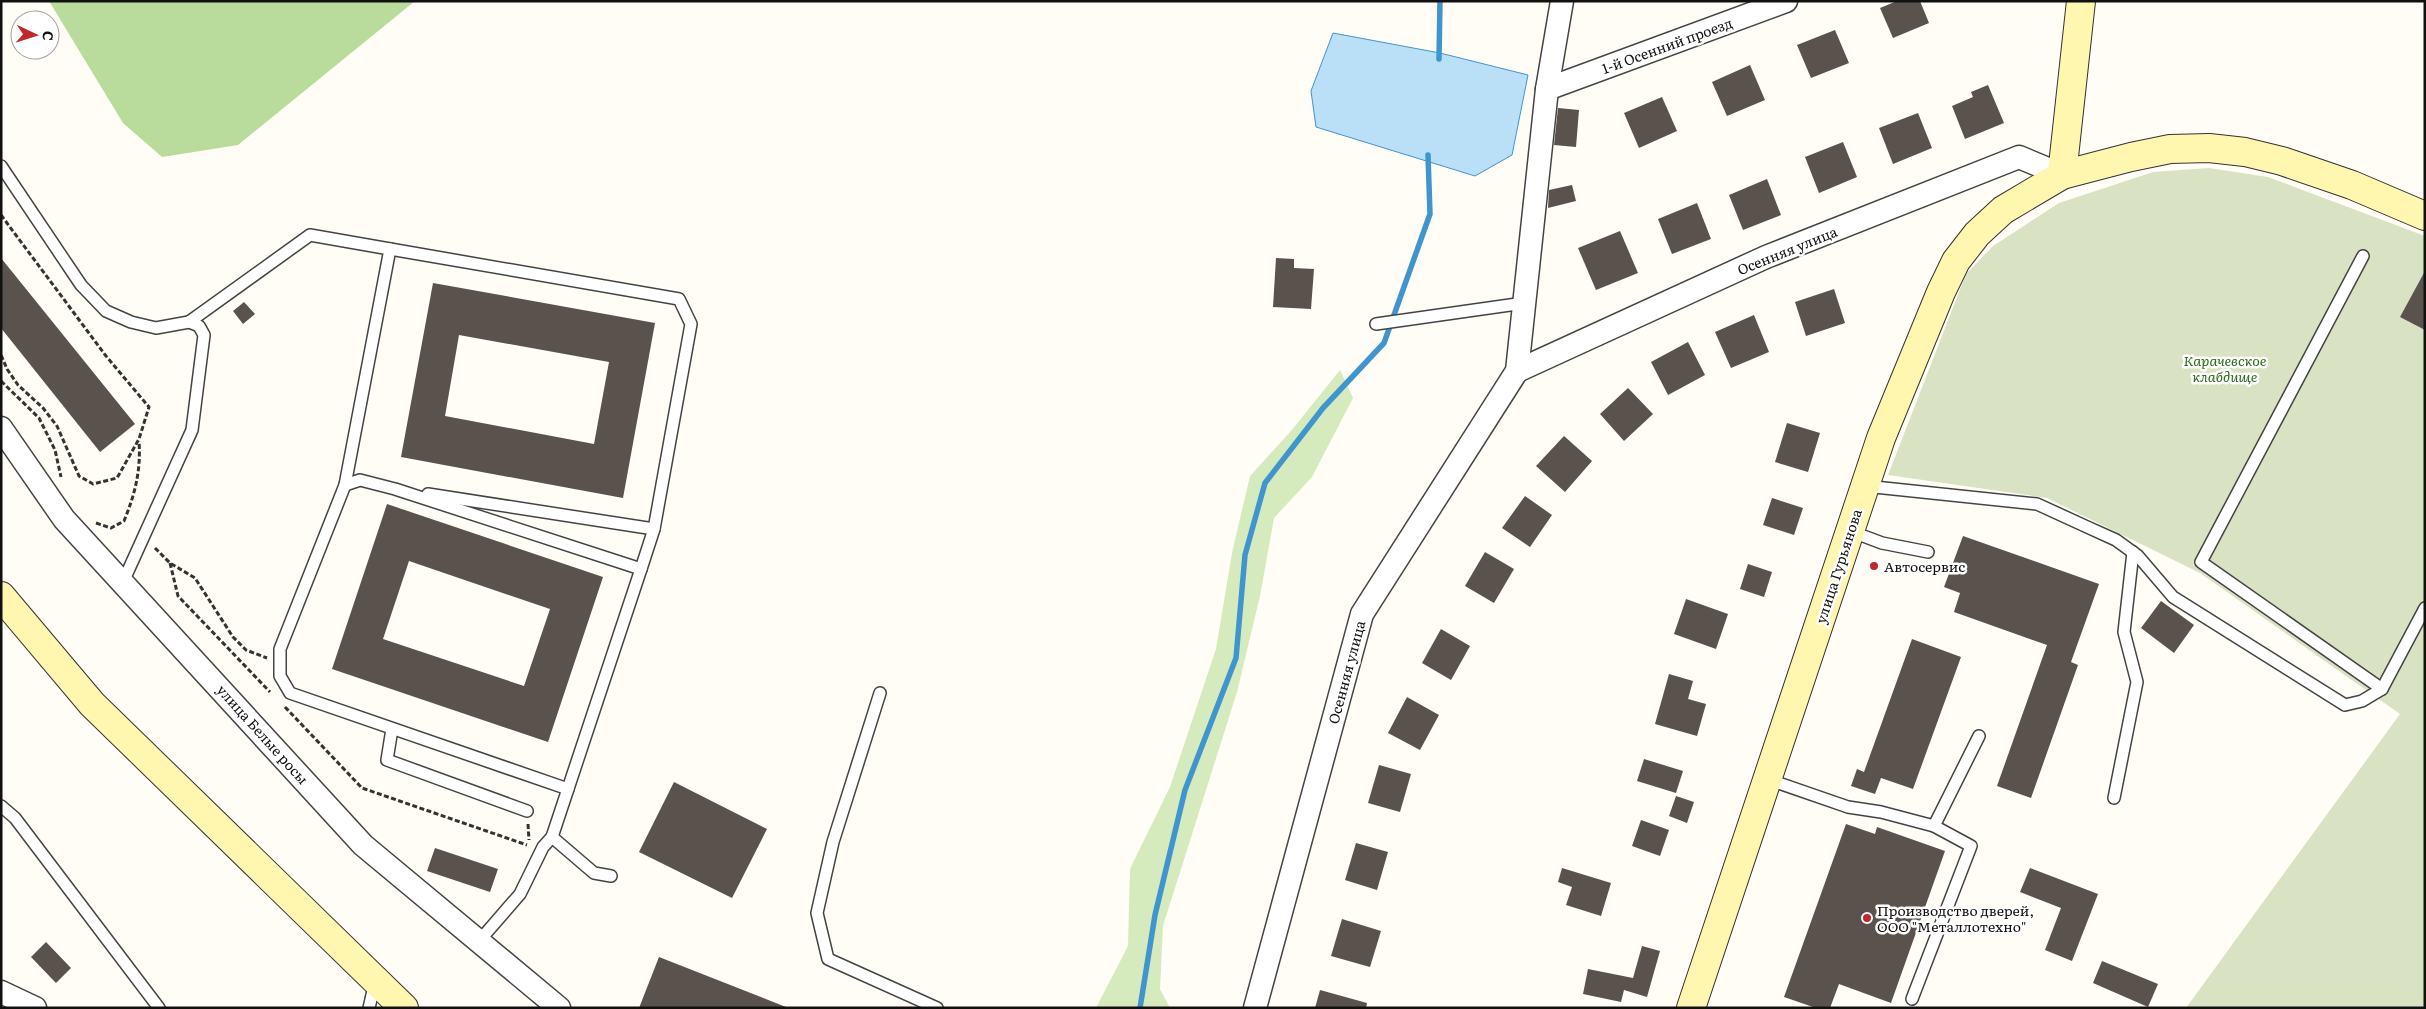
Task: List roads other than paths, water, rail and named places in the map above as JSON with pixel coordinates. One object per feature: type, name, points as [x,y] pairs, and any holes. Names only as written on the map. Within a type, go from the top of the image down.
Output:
[{"type":"street","name":"Осенняя улица","points":[[1255,1008],[1362,614],[1517,371],[1547,89],[1562,1]]},
{"type":"street","name":"1-й Осенний проезд","points":[[1547,89],[1786,1]]},
{"type":"street","points":[[2062,175],[2081,1]]},
{"type":"street","name":"улица Гурьянова","points":[[1694,1007],[1767,780],[1881,438],[1941,292],[1956,261],[1977,234],[2003,210],[2062,175],[2170,149],[2209,148],[2245,152],[2282,161],[2352,185],[2425,216]]},
{"type":"street","name":"Осенняя улица","points":[[1517,371],[1766,257],[2019,157],[2062,175]]},
{"type":"street","name":"улица Белые росы","points":[[1,428],[64,519],[363,845],[480,940],[559,1008]]},
{"type":"street","points":[[1,596],[92,704],[404,1008]]},
{"type":"street","points":[[1,992],[34,1008]]},
{"type":"lane","points":[[1,166],[82,285],[106,311],[131,322],[156,328],[189,322],[310,235],[679,299],[691,324],[654,529],[552,837],[543,847],[520,894],[480,940]]},
{"type":"lane","points":[[390,249],[345,485],[280,650],[280,676],[290,693],[568,789]]},
{"type":"lane","points":[[2363,256],[2201,562],[2382,689]]},
{"type":"lane","points":[[1376,324],[1524,303]]},
{"type":"lane","points":[[123,582],[192,430],[204,334],[199,326],[189,322]]},
{"type":"lane","points":[[345,485],[360,480],[395,489],[641,569]]},
{"type":"lane","points":[[1865,486],[2037,504],[2116,540],[2146,562],[2173,597],[2345,705],[2362,701],[2382,689],[2425,608]]},
{"type":"lane","points":[[395,489],[654,529]]},
{"type":"lane","points":[[1850,531],[1882,543],[1928,552]]},
{"type":"lane","points":[[2114,798],[2137,682],[2124,632],[2133,552]]},
{"type":"lane","points":[[880,693],[833,842],[817,913],[828,959],[938,1008]]},
{"type":"lane","points":[[392,729],[388,760],[527,811]]},
{"type":"lane","points":[[1934,826],[1979,736]]},
{"type":"lane","points":[[1767,780],[1848,807],[1881,812],[1934,826],[1971,846],[1912,999]]},
{"type":"lane","points":[[1,806],[15,818],[159,1008]]},
{"type":"lane","points":[[552,837],[594,874],[611,876]]},
{"type":"lane","points":[[369,1008],[375,980]]},
{"type":"water","points":[[1333,33],[1440,53],[1528,75],[1512,155],[1475,176],[1316,127],[1311,91]]},
{"type":"waterway","points":[[1439,59],[1440,1]]},
{"type":"waterway","points":[[1140,1008],[1155,915],[1185,790],[1236,658],[1245,555],[1265,483],[1323,408],[1384,343],[1430,214],[1428,155]]},
{"type":"place","name":"Автосервис","points":[[1874,566]]},
{"type":"place","name":"Производство дверей, ООО \"Металлотехно\"","points":[[1867,918]]},
{"type":"park label","name":"Карачевское клабдище","points":[[2225,368]]}]
